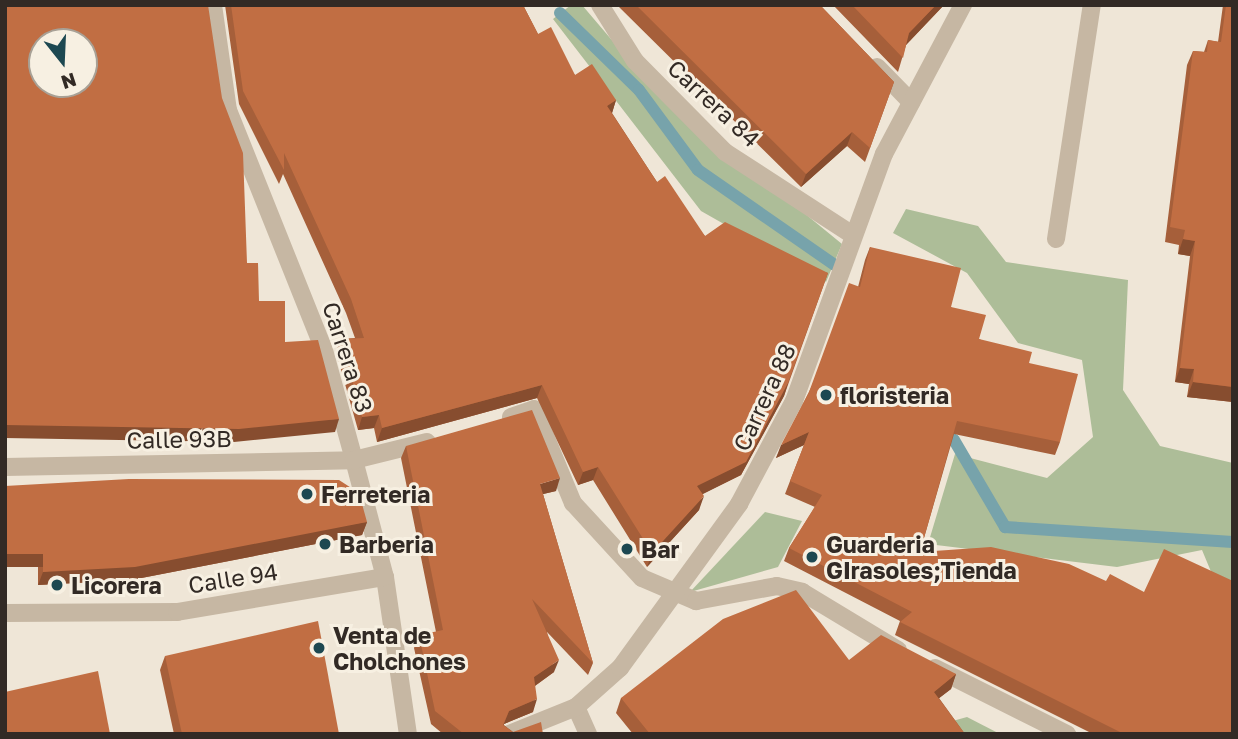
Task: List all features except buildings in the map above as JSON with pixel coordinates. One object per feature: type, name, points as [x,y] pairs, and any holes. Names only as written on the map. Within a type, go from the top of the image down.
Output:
[{"type":"street","name":"Carrera 83","points":[[213,5],[228,110],[324,350],[354,460],[384,578],[408,734]]},
{"type":"street","name":"Carrera 84","points":[[600,5],[635,61],[725,152],[851,242]]},
{"type":"street","name":"Carrera 88","points":[[509,734],[576,707],[620,668],[738,504],[794,401],[830,292],[851,242],[911,102],[962,5]]},
{"type":"street","points":[[1056,239],[1092,5]]},
{"type":"street","points":[[864,54],[911,102]]},
{"type":"street","points":[[488,424],[534,409],[563,483],[593,532],[642,578],[671,595],[696,601],[777,586],[802,592],[889,645],[1067,734]]},
{"type":"street","name":"Calle 93B","points":[[5,467],[354,460],[452,435]]},
{"type":"street","name":"Calle 94","points":[[5,613],[177,612],[384,578]]},
{"type":"street","points":[[576,707],[589,734]]},
{"type":"green space","points":[[571,5],[582,5],[656,92],[842,244],[826,282],[701,211],[553,19]]},
{"type":"green space","points":[[906,209],[978,226],[1006,262],[1128,280],[1123,390],[1160,446],[1233,463],[1233,592],[1217,586],[1202,550],[1117,567],[928,544],[955,454],[1047,478],[1093,437],[1082,360],[1018,343],[967,273],[893,233]]},
{"type":"green space","points":[[765,512],[802,521],[778,567],[690,592]]},
{"type":"green space","points":[[967,717],[1000,734],[958,734],[949,722]]},
{"type":"waterway","points":[[560,13],[639,90],[698,170],[842,270]]},
{"type":"waterway","points":[[945,437],[954,440],[1005,527],[1233,542]]},
{"type":"place","name":"floristeria","points":[[826,395]]},
{"type":"place","name":"Ferreteria","points":[[307,494]]},
{"type":"place","name":"Barberia","points":[[325,544]]},
{"type":"place","name":"Bar","points":[[627,549]]},
{"type":"place","name":"Guarderia GIrasoles;Tienda","points":[[812,557]]},
{"type":"place","name":"Licorera","points":[[57,585]]},
{"type":"place","name":"Venta de Cholchones","points":[[319,648]]}]
